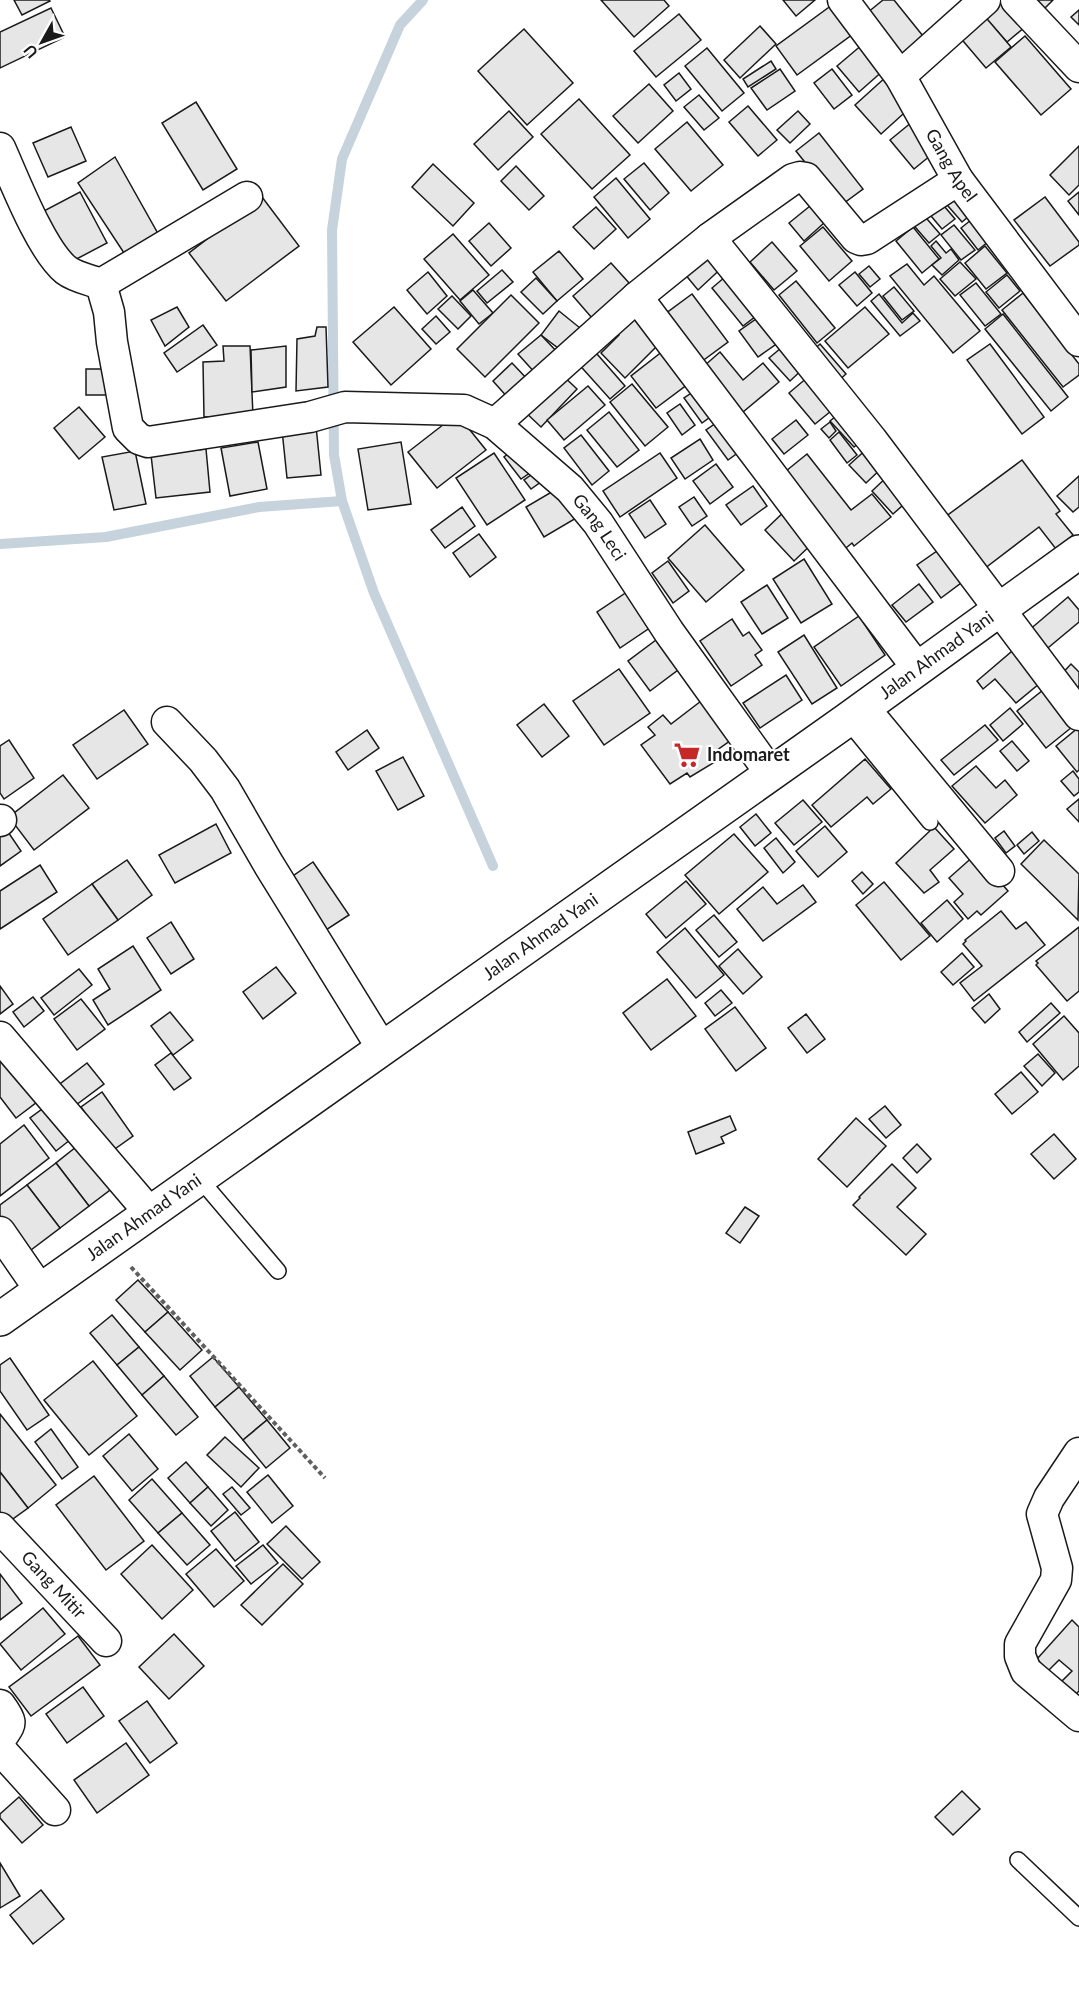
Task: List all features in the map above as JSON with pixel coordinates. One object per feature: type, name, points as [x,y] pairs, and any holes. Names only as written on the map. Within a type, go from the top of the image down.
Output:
[{"type":"main road","name":"Jalan Ahmad Yani","points":[[0,1319],[507,962],[1079,553]]},
{"type":"street","name":"Gang Apel","points":[[843,0],[900,76],[958,180],[1079,341]]},
{"type":"street","points":[[900,76],[985,0]]},
{"type":"street","points":[[1016,0],[1079,67]]},
{"type":"street","points":[[0,148],[54,259],[68,272],[101,284],[247,197]]},
{"type":"street","points":[[495,424],[636,297],[710,238],[793,179],[806,178],[856,238],[861,240],[867,239],[958,180]]},
{"type":"street","points":[[710,238],[872,440],[1079,715]]},
{"type":"street","name":"Gang Leci","points":[[101,284],[109,312],[112,342],[128,428],[139,440],[147,442],[310,417],[345,406],[464,410],[495,424],[570,489],[598,523],[669,632],[771,774]]},
{"type":"street","points":[[636,297],[918,669]]},
{"type":"street","points":[[855,714],[999,871]]},
{"type":"street","points":[[167,722],[203,760],[225,789],[382,1048]]},
{"type":"street","points":[[0,1037],[150,1213]]},
{"type":"street","points":[[0,1232],[40,1290]]},
{"type":"street","points":[[1079,1453],[1048,1498],[1042,1514],[1057,1568],[1056,1580],[1020,1644],[1020,1656],[1026,1671],[1079,1716]]},
{"type":"street","name":"Gang Mitir","points":[[0,1528],[106,1641]]},
{"type":"street","points":[[0,1705],[10,1723],[9,1730],[0,1740]]},
{"type":"street","points":[[0,1749],[55,1810]]},
{"type":"lane","points":[[855,714],[930,822]]},
{"type":"lane","points":[[199,1178],[278,1272]]},
{"type":"lane","points":[[1018,1860],[1079,1918]]},
{"type":"path","points":[[109,1242],[325,1478]]},
{"type":"building","points":[[14,0],[49,0],[50,1],[22,15]]},
{"type":"building","points":[[601,0],[664,0],[669,6],[634,37]]},
{"type":"building","points":[[783,0],[815,0],[796,16]]},
{"type":"building","points":[[883,0],[894,0],[927,41],[905,60],[867,13]]},
{"type":"building","points":[[1000,0],[1025,27],[1007,42],[983,15]]},
{"type":"building","points":[[1019,0],[1053,0],[1036,17]]},
{"type":"building","points":[[832,5],[853,34],[797,75],[776,46]]},
{"type":"building","points":[[51,8],[65,37],[0,68],[0,32]]},
{"type":"building","points":[[1079,10],[1079,25],[1071,17]]},
{"type":"building","points":[[982,13],[1011,47],[986,68],[958,35]]},
{"type":"building","points":[[679,14],[701,40],[656,77],[634,51]]},
{"type":"building","points":[[760,26],[776,44],[740,78],[724,60]]},
{"type":"building","points":[[524,29],[573,83],[527,125],[478,71]]},
{"type":"building","points":[[1025,36],[1071,89],[1041,115],[995,62]]},
{"type":"building","points":[[863,44],[885,69],[859,92],[837,66]]},
{"type":"building","points":[[707,48],[744,93],[722,111],[685,66]]},
{"type":"building","points":[[771,61],[776,69],[748,87],[743,79]]},
{"type":"building","points":[[780,69],[795,91],[767,110],[751,88]]},
{"type":"building","points":[[832,69],[852,95],[834,109],[814,83]]},
{"type":"building","points":[[679,73],[691,89],[676,101],[664,85]]},
{"type":"building","points":[[887,76],[913,105],[881,134],[855,105]]},
{"type":"building","points":[[649,84],[673,111],[638,143],[613,116]]},
{"type":"building","points":[[699,95],[719,118],[704,130],[684,107]]},
{"type":"building","points":[[579,99],[630,155],[592,189],[541,134]]},
{"type":"building","points":[[196,102],[237,169],[203,190],[162,123]]},
{"type":"building","points":[[748,106],[777,140],[758,156],[729,122]]},
{"type":"building","points":[[509,111],[533,137],[498,170],[474,144]]},
{"type":"building","points":[[798,111],[810,124],[790,143],[777,130]]},
{"type":"building","points":[[687,122],[723,165],[691,191],[655,149]]},
{"type":"building","points":[[912,122],[936,151],[914,169],[890,140]]},
{"type":"building","points":[[71,127],[86,161],[48,177],[33,143]]},
{"type":"building","points":[[819,133],[863,189],[840,206],[796,151]]},
{"type":"building","points":[[1079,146],[1079,185],[1069,195],[1050,175]]},
{"type":"building","points":[[115,157],[161,239],[126,256],[78,183]]},
{"type":"building","points":[[644,163],[669,193],[650,210],[624,179]]},
{"type":"building","points":[[433,164],[474,203],[453,226],[412,187]]},
{"type":"building","points":[[516,166],[544,196],[529,210],[501,181]]},
{"type":"building","points":[[616,178],[650,219],[628,238],[594,197]]},
{"type":"building","points":[[954,187],[975,211],[962,222],[941,198]]},
{"type":"building","points":[[80,192],[107,243],[67,264],[40,213]]},
{"type":"building","points":[[1079,192],[1079,215],[1068,201]]},
{"type":"building","points":[[262,197],[299,246],[226,301],[189,253]]},
{"type":"building","points":[[1045,197],[1079,242],[1079,245],[1050,266],[1014,220]]},
{"type":"building","points":[[939,200],[955,219],[942,229],[926,210]]},
{"type":"building","points":[[810,206],[824,223],[804,241],[789,223]]},
{"type":"building","points":[[596,207],[616,229],[594,249],[573,227]]},
{"type":"building","points":[[921,212],[940,234],[929,243],[910,221]]},
{"type":"building","points":[[976,216],[994,237],[978,250],[961,228]]},
{"type":"building","points":[[489,223],[511,248],[491,266],[469,241]]},
{"type":"building","points":[[954,225],[975,250],[961,260],[941,235]]},
{"type":"building","points":[[823,227],[852,261],[829,281],[800,246]]},
{"type":"building","points":[[913,227],[939,259],[922,273],[896,241]]},
{"type":"building","points":[[453,234],[489,275],[460,300],[424,259]]},
{"type":"building","points":[[936,241],[946,253],[951,249],[959,260],[942,275],[932,265],[941,258],[931,246]]},
{"type":"building","points":[[772,242],[797,271],[774,290],[750,262]]},
{"type":"building","points":[[985,246],[1007,273],[986,289],[965,263]]},
{"type":"building","points":[[713,247],[727,263],[698,290],[684,273]]},
{"type":"building","points":[[559,251],[583,279],[557,301],[533,272]]},
{"type":"building","points":[[960,262],[976,279],[955,296],[940,279]]},
{"type":"building","points":[[611,263],[630,284],[592,318],[573,296]]},
{"type":"building","points":[[907,264],[924,285],[934,276],[980,331],[953,353],[890,276]]},
{"type":"building","points":[[869,266],[880,279],[870,287],[859,274]]},
{"type":"building","points":[[502,270],[513,282],[487,303],[477,291]]},
{"type":"building","points":[[732,271],[764,310],[743,326],[712,288]]},
{"type":"building","points":[[428,272],[447,296],[427,314],[407,290]]},
{"type":"building","points":[[855,272],[872,293],[857,306],[839,285]]},
{"type":"building","points":[[1007,275],[1020,291],[999,308],[986,292]]},
{"type":"building","points":[[536,278],[557,301],[543,314],[521,292]]},
{"type":"building","points":[[796,281],[835,328],[817,343],[779,295]]},
{"type":"building","points":[[976,283],[1001,314],[985,326],[960,295]]},
{"type":"building","points":[[894,287],[914,311],[902,320],[883,296]]},
{"type":"building","points":[[473,290],[493,313],[479,324],[460,301]]},
{"type":"building","points":[[1023,293],[1079,364],[1079,375],[1063,387],[1002,310]]},
{"type":"building","points":[[692,294],[728,342],[701,362],[665,314]]},
{"type":"building","points":[[879,294],[902,323],[913,313],[920,321],[900,336],[871,301]]},
{"type":"building","points":[[511,295],[539,323],[485,377],[457,349]]},
{"type":"building","points":[[452,296],[471,316],[458,329],[438,309]]},
{"type":"building","points":[[177,307],[189,327],[165,346],[151,320]]},
{"type":"building","points":[[394,307],[431,349],[391,385],[353,342]]},
{"type":"building","points":[[865,307],[889,334],[848,368],[825,341]]},
{"type":"building","points":[[633,310],[664,339],[625,378],[601,353],[619,335],[612,328]]},
{"type":"building","points":[[559,311],[580,328],[562,351],[541,335]]},
{"type":"building","points":[[766,312],[785,338],[758,357],[739,331]]},
{"type":"building","points":[[1003,314],[1068,397],[1051,411],[985,329]]},
{"type":"building","points":[[436,316],[450,332],[436,344],[422,329]]},
{"type":"building","points":[[203,325],[217,345],[177,372],[164,353]]},
{"type":"building","points":[[317,327],[326,327],[328,387],[296,391],[297,339],[315,336]]},
{"type":"building","points":[[541,335],[559,354],[536,374],[518,354]]},
{"type":"building","points":[[787,343],[807,365],[790,381],[769,358]]},
{"type":"building","points":[[820,344],[846,374],[836,383],[810,353]]},
{"type":"building","points":[[990,344],[1044,417],[1022,434],[967,360]]},
{"type":"building","points":[[223,346],[250,346],[253,416],[204,417],[203,362],[224,361]]},
{"type":"building","points":[[286,346],[286,387],[252,392],[251,350]]},
{"type":"building","points":[[590,346],[625,386],[610,399],[575,360]]},
{"type":"building","points":[[663,351],[688,384],[656,408],[631,376]]},
{"type":"building","points":[[720,352],[743,380],[763,363],[779,382],[743,412],[704,366]]},
{"type":"building","points":[[512,363],[529,381],[509,399],[493,381]]},
{"type":"building","points":[[86,369],[111,369],[112,395],[86,395]]},
{"type":"building","points":[[815,371],[841,403],[815,424],[789,393]]},
{"type":"building","points":[[560,373],[577,389],[541,427],[522,409]]},
{"type":"building","points":[[632,384],[668,427],[645,446],[610,402]]},
{"type":"building","points":[[588,386],[605,405],[564,440],[547,420]]},
{"type":"building","points":[[699,388],[717,412],[702,423],[684,398]]},
{"type":"building","points":[[680,404],[695,425],[682,435],[667,413]]},
{"type":"building","points":[[79,407],[105,437],[79,459],[54,428]]},
{"type":"building","points":[[843,410],[866,437],[854,447],[830,421]]},
{"type":"building","points":[[609,412],[639,450],[617,467],[587,430]]},
{"type":"building","points":[[457,414],[486,450],[437,488],[408,452]]},
{"type":"building","points":[[722,419],[743,449],[728,460],[706,430]]},
{"type":"building","points":[[796,420],[808,435],[784,454],[772,439]]},
{"type":"building","points":[[830,422],[836,431],[829,438],[821,429]]},
{"type":"building","points":[[316,426],[321,475],[287,478],[282,430]]},
{"type":"building","points":[[839,432],[857,455],[847,463],[830,440]]},
{"type":"building","points":[[581,435],[609,471],[592,485],[564,448]]},
{"type":"building","points":[[700,439],[713,460],[685,479],[671,458]]},
{"type":"building","points":[[258,442],[267,489],[230,496],[221,448]]},
{"type":"building","points":[[401,442],[411,504],[368,510],[358,449]]},
{"type":"building","points":[[517,447],[534,470],[521,479],[504,457]]},
{"type":"building","points":[[869,447],[885,465],[866,483],[849,465]]},
{"type":"building","points":[[206,449],[210,492],[156,498],[151,455]]},
{"type":"building","points":[[135,451],[146,504],[114,510],[102,457]]},
{"type":"building","points":[[494,453],[525,500],[487,525],[456,478]]},
{"type":"building","points":[[660,453],[677,478],[620,517],[603,491]]},
{"type":"building","points":[[807,454],[851,510],[872,494],[891,517],[854,546],[852,543],[841,552],[781,475]]},
{"type":"building","points":[[1022,460],[1060,511],[1056,514],[1073,535],[1056,549],[1039,527],[980,572],[941,520]]},
{"type":"building","points":[[716,464],[733,487],[710,504],[693,481]]},
{"type":"building","points":[[538,470],[545,479],[531,489],[524,480]]},
{"type":"building","points":[[890,474],[911,498],[893,514],[872,491]]},
{"type":"building","points":[[1079,476],[1079,507],[1073,512],[1057,496]]},
{"type":"building","points":[[753,486],[767,506],[741,525],[726,505]]},
{"type":"building","points":[[560,487],[578,517],[544,537],[526,507]]},
{"type":"building","points":[[694,497],[707,516],[692,526],[679,507]]},
{"type":"building","points":[[650,500],[666,524],[645,538],[629,514]]},
{"type":"building","points":[[462,507],[475,526],[445,548],[431,530]]},
{"type":"building","points":[[787,509],[816,540],[794,561],[765,530]]},
{"type":"building","points":[[705,525],[744,570],[706,602],[668,558]]},
{"type":"building","points":[[479,534],[496,557],[470,577],[453,553]]},
{"type":"building","points":[[937,551],[961,583],[941,598],[917,565]]},
{"type":"building","points":[[804,559],[832,604],[801,623],[773,579]]},
{"type":"building","points":[[668,561],[689,591],[673,603],[652,573]]},
{"type":"building","points":[[919,584],[933,602],[906,622],[892,605]]},
{"type":"building","points":[[767,585],[788,618],[762,634],[741,602]]},
{"type":"building","points":[[633,588],[657,623],[620,648],[597,612]]},
{"type":"building","points":[[1068,597],[1079,610],[1079,622],[1037,657],[1021,637]]},
{"type":"building","points":[[859,616],[885,655],[841,686],[814,647]]},
{"type":"building","points":[[732,619],[743,636],[749,632],[762,650],[755,655],[762,665],[731,686],[700,641]]},
{"type":"building","points":[[804,635],[837,688],[812,704],[778,652]]},
{"type":"building","points":[[660,637],[682,667],[650,691],[628,661]]},
{"type":"building","points":[[1018,646],[1045,679],[1016,703],[995,679],[983,689],[977,681]]},
{"type":"building","points":[[1071,664],[1079,672],[1079,686],[1072,693],[1057,679]]},
{"type":"building","points":[[619,669],[650,713],[604,745],[573,701]]},
{"type":"building","points":[[786,675],[802,700],[760,728],[743,703]]},
{"type":"building","points":[[1048,686],[1077,723],[1046,748],[1017,711]]},
{"type":"building","points":[[705,698],[734,738],[713,753],[718,760],[690,777],[687,773],[670,784],[641,745],[655,735],[648,727],[663,715],[671,724]]},
{"type":"building","points":[[544,704],[569,736],[542,757],[517,725]]},
{"type":"building","points":[[1010,708],[1023,724],[1003,741],[990,725]]},
{"type":"building","points":[[124,710],[148,744],[97,779],[73,745]]},
{"type":"building","points":[[985,725],[998,740],[954,775],[941,760]]},
{"type":"building","points":[[1079,727],[1079,770],[1077,772],[1056,746]]},
{"type":"building","points":[[367,730],[379,748],[348,770],[336,752]]},
{"type":"building","points":[[9,740],[34,778],[4,799],[0,793],[0,746]]},
{"type":"building","points":[[1012,741],[1029,761],[1017,771],[1000,751]]},
{"type":"building","points":[[403,757],[424,796],[398,810],[376,771]]},
{"type":"building","points":[[865,759],[891,789],[873,804],[867,797],[831,827],[812,805]]},
{"type":"building","points":[[976,766],[996,788],[1005,780],[1017,795],[985,823],[952,786]]},
{"type":"building","points":[[1073,771],[1079,779],[1079,792],[1074,796],[1061,781]]},
{"type":"building","points":[[63,775],[89,808],[34,850],[9,817]]},
{"type":"building","points":[[1079,799],[1079,822],[1067,809]]},
{"type":"building","points":[[803,800],[822,822],[794,845],[775,823]]},
{"type":"building","points":[[756,814],[771,833],[755,846],[740,827]]},
{"type":"building","points":[[216,824],[231,853],[175,883],[159,855]]},
{"type":"building","points":[[4,826],[21,851],[0,866],[0,829]]},
{"type":"building","points":[[825,826],[847,852],[818,877],[796,851]]},
{"type":"building","points":[[934,827],[954,849],[930,870],[939,882],[924,893],[896,863]]},
{"type":"building","points":[[1004,831],[1015,846],[1006,853],[995,838]]},
{"type":"building","points":[[1032,832],[1039,841],[1024,854],[1017,845]]},
{"type":"building","points":[[734,834],[768,872],[719,914],[685,875]]},
{"type":"building","points":[[776,838],[795,862],[783,873],[764,848]]},
{"type":"building","points":[[1044,840],[1079,874],[1078,920],[1021,864]]},
{"type":"building","points":[[976,854],[1008,891],[981,915],[977,911],[968,919],[954,902],[963,894],[949,878]]},
{"type":"building","points":[[127,860],[152,895],[118,920],[92,884]]},
{"type":"building","points":[[313,862],[349,915],[326,930],[290,878]]},
{"type":"building","points":[[40,865],[57,892],[0,929],[0,891]]},
{"type":"building","points":[[862,872],[873,884],[863,894],[852,881]]},
{"type":"building","points":[[686,881],[706,904],[666,938],[646,914]]},
{"type":"building","points":[[884,882],[930,936],[901,960],[856,905]]},
{"type":"building","points":[[92,884],[118,920],[68,955],[43,919]]},
{"type":"building","points":[[803,885],[816,902],[763,941],[737,909],[763,887],[777,904]]},
{"type":"building","points":[[947,900],[963,919],[937,942],[921,923]]},
{"type":"building","points":[[1001,911],[1016,929],[1026,922],[1045,945],[974,1001],[960,983],[982,966],[963,944]]},
{"type":"building","points":[[714,915],[737,942],[719,957],[696,930]]},
{"type":"building","points":[[171,922],[194,959],[171,974],[147,938]]},
{"type":"building","points":[[1079,927],[1079,991],[1067,1001],[1036,965],[1038,963],[1036,961]]},
{"type":"building","points":[[685,928],[724,975],[696,998],[657,952]]},
{"type":"building","points":[[133,946],[161,990],[108,1025],[93,1000],[110,989],[98,969]]},
{"type":"building","points":[[738,949],[762,977],[743,994],[719,966]]},
{"type":"building","points":[[962,953],[974,967],[953,985],[941,972]]},
{"type":"building","points":[[276,967],[296,993],[263,1019],[243,992]]},
{"type":"building","points":[[79,969],[92,985],[54,1015],[41,998]]},
{"type":"building","points":[[667,979],[696,1016],[651,1050],[623,1013]]},
{"type":"building","points":[[0,986],[13,1004],[0,1014]]},
{"type":"building","points":[[721,990],[732,1003],[715,1016],[705,1003]]},
{"type":"building","points":[[989,994],[1000,1009],[985,1023],[972,1008]]},
{"type":"building","points":[[33,997],[44,1011],[24,1027],[13,1012]]},
{"type":"building","points":[[81,999],[105,1029],[77,1050],[54,1019]]},
{"type":"building","points":[[1051,1003],[1060,1013],[1027,1042],[1019,1032]]},
{"type":"building","points":[[735,1007],[766,1048],[736,1071],[705,1029]]},
{"type":"building","points":[[170,1012],[193,1040],[173,1055],[151,1026]]},
{"type":"building","points":[[806,1014],[825,1039],[807,1053],[788,1028]]},
{"type":"building","points":[[1064,1016],[1079,1033],[1079,1066],[1063,1080],[1033,1044]]},
{"type":"building","points":[[0,1053],[37,1102],[16,1118],[0,1097]]},
{"type":"building","points":[[171,1053],[191,1078],[174,1090],[155,1065]]},
{"type":"building","points":[[1038,1054],[1055,1073],[1042,1086],[1024,1066]]},
{"type":"building","points":[[87,1063],[104,1084],[72,1108],[56,1087]]},
{"type":"building","points":[[1021,1072],[1038,1092],[1012,1114],[995,1094]]},
{"type":"building","points":[[102,1092],[133,1136],[112,1151],[81,1107]]},
{"type":"building","points":[[49,1104],[75,1136],[56,1151],[30,1118]]},
{"type":"building","points":[[885,1106],[901,1125],[886,1138],[869,1119]]},
{"type":"building","points":[[730,1116],[736,1130],[721,1137],[724,1143],[696,1154],[688,1132]]},
{"type":"building","points":[[856,1118],[886,1146],[847,1187],[818,1159]]},
{"type":"building","points":[[24,1125],[49,1158],[0,1196],[0,1144]]},
{"type":"building","points":[[1054,1134],[1076,1159],[1054,1179],[1031,1154]]},
{"type":"building","points":[[81,1143],[114,1187],[89,1206],[56,1163]]},
{"type":"building","points":[[917,1144],[931,1159],[917,1173],[903,1158]]},
{"type":"building","points":[[56,1163],[89,1206],[60,1228],[27,1185]]},
{"type":"building","points":[[892,1164],[916,1188],[897,1207],[926,1234],[906,1255],[853,1205]]},
{"type":"building","points":[[27,1185],[60,1228],[23,1256],[0,1226],[0,1205]]},
{"type":"building","points":[[745,1207],[759,1216],[740,1243],[726,1233]]},
{"type":"building","points":[[138,1280],[168,1312],[145,1332],[116,1300]]},
{"type":"building","points":[[168,1312],[202,1350],[180,1370],[145,1332]]},
{"type":"building","points":[[112,1315],[139,1347],[117,1365],[90,1333]]},
{"type":"building","points":[[139,1347],[164,1376],[142,1395],[117,1365]]},
{"type":"building","points":[[213,1357],[239,1387],[215,1407],[190,1376]]},
{"type":"building","points":[[10,1358],[49,1415],[27,1430],[0,1391],[0,1365]]},
{"type":"building","points":[[93,1361],[137,1416],[89,1455],[44,1400]]},
{"type":"building","points":[[164,1376],[198,1417],[176,1435],[142,1395]]},
{"type":"building","points":[[239,1387],[267,1420],[243,1440],[215,1407]]},
{"type":"building","points":[[0,1414],[56,1485],[28,1508],[0,1472]]},
{"type":"building","points":[[267,1420],[290,1448],[266,1468],[243,1440]]},
{"type":"building","points":[[51,1429],[78,1467],[62,1479],[35,1442]]},
{"type":"building","points":[[129,1434],[158,1469],[132,1491],[103,1456]]},
{"type":"building","points":[[225,1437],[259,1468],[241,1487],[207,1455]]},
{"type":"building","points":[[186,1462],[208,1487],[190,1503],[168,1478]]},
{"type":"building","points":[[0,1472],[28,1508],[3,1526],[0,1523]]},
{"type":"building","points":[[268,1475],[293,1506],[272,1523],[247,1492]]},
{"type":"building","points":[[94,1476],[144,1541],[106,1570],[56,1505]]},
{"type":"building","points":[[152,1479],[182,1513],[158,1533],[129,1500]]},
{"type":"building","points":[[208,1487],[228,1510],[211,1526],[190,1503]]},
{"type":"building","points":[[232,1487],[250,1508],[241,1515],[223,1494]]},
{"type":"building","points":[[235,1512],[259,1542],[235,1561],[211,1531]]},
{"type":"building","points":[[182,1513],[210,1545],[187,1565],[158,1533]]},
{"type":"building","points":[[286,1526],[320,1562],[302,1579],[267,1544]]},
{"type":"building","points":[[152,1545],[193,1590],[162,1619],[121,1574]]},
{"type":"building","points":[[263,1545],[278,1563],[251,1584],[236,1566]]},
{"type":"building","points":[[216,1549],[244,1581],[214,1607],[186,1574]]},
{"type":"building","points":[[283,1564],[303,1584],[262,1625],[241,1605]]},
{"type":"building","points":[[0,1574],[22,1603],[0,1620]]},
{"type":"building","points":[[43,1608],[65,1634],[21,1670],[0,1644]]},
{"type":"building","points":[[1072,1620],[1079,1627],[1079,1691],[1074,1696],[1060,1683],[1072,1671],[1059,1660],[1048,1671],[1037,1659]]},
{"type":"building","points":[[174,1634],[204,1666],[169,1699],[139,1667]]},
{"type":"building","points":[[78,1636],[100,1665],[31,1716],[9,1687]]},
{"type":"building","points":[[83,1687],[104,1716],[67,1743],[46,1714]]},
{"type":"building","points":[[147,1701],[177,1743],[150,1763],[119,1721]]},
{"type":"building","points":[[126,1743],[149,1775],[97,1813],[74,1780]]},
{"type":"building","points":[[962,1791],[980,1809],[953,1835],[935,1817]]},
{"type":"building","points":[[19,1797],[43,1825],[22,1843],[0,1818],[0,1814]]},
{"type":"building","points":[[0,1863],[20,1896],[0,1908]]},
{"type":"building","points":[[41,1890],[64,1919],[33,1944],[10,1915]]},
{"type":"waterway","points":[[423,0],[400,25],[342,159],[332,230],[334,455],[342,501],[374,593],[493,866]]},
{"type":"waterway","points":[[0,544],[106,537],[259,507],[342,501]]},
{"type":"place","name":"Indomaret","points":[[687,755]]}]
